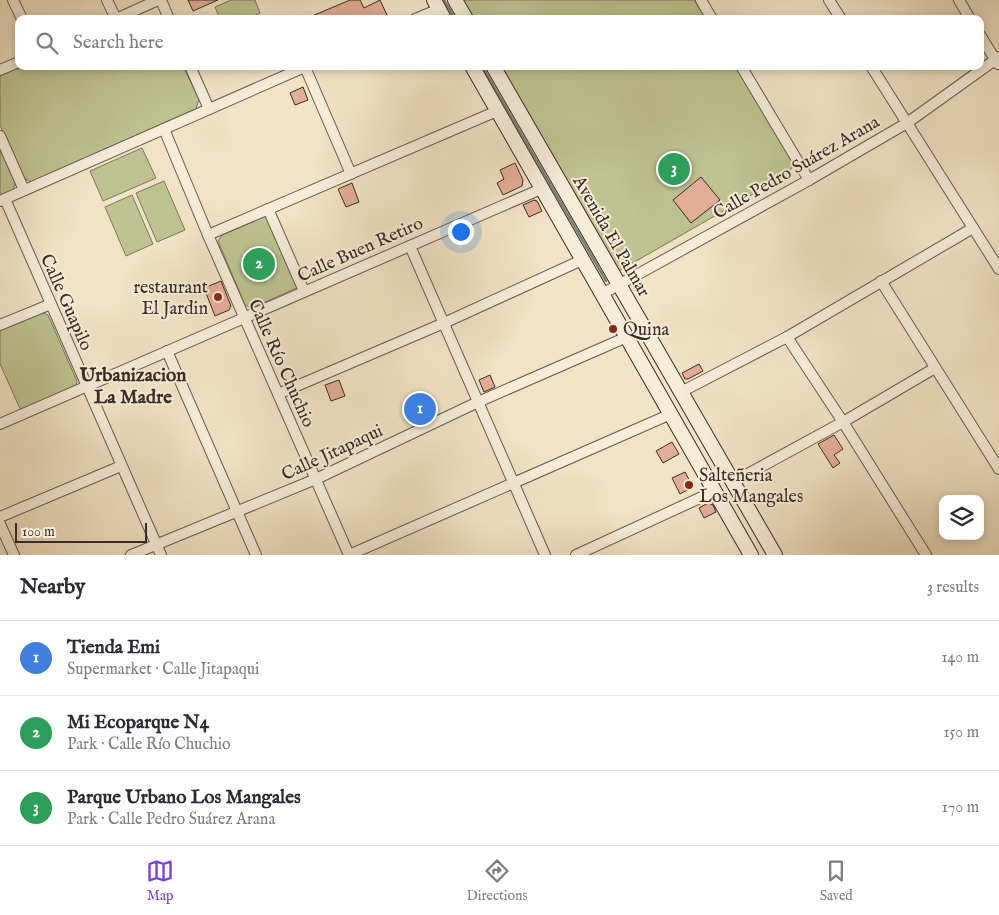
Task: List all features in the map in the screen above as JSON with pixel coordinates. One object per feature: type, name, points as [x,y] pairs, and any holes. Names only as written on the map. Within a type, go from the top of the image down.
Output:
[{"type":"street","points":[[13,0],[20,15]]},
{"type":"street","points":[[107,0],[114,15]]},
{"type":"street","points":[[125,15],[160,0],[168,15]]},
{"type":"street","points":[[455,0],[464,15]]},
{"type":"street","points":[[701,0],[710,15]]},
{"type":"street","points":[[829,0],[838,15]]},
{"type":"street","points":[[958,0],[967,15]]},
{"type":"street","points":[[425,15],[439,9]]},
{"type":"street","points":[[984,40],[998,60]]},
{"type":"street","name":"Calle Pedro Suárez Arana","points":[[984,70],[998,60]]},
{"type":"street","points":[[0,70],[15,64]]},
{"type":"street","points":[[192,70],[209,109]]},
{"type":"street","points":[[2,200],[299,70]]},
{"type":"street","points":[[307,70],[351,174]]},
{"type":"street","name":"Avenida El Palmar","points":[[474,70],[497,111],[516,127],[620,285],[775,555]]},
{"type":"street","name":"Avenida El Palmar","points":[[494,70],[541,189],[752,555]]},
{"type":"street","points":[[743,70],[809,180]]},
{"type":"street","points":[[874,70],[999,269]]},
{"type":"street","name":"Calle Pedro Suárez Arana","points":[[602,294],[809,180],[907,123],[984,70]]},
{"type":"street","points":[[208,235],[497,111]]},
{"type":"street","name":"Calle Río Chuchio","points":[[164,129],[244,318],[349,555]]},
{"type":"street","points":[[0,136],[24,190]]},
{"type":"street","name":"Calle Buen Retiro","points":[[0,424],[541,189]]},
{"type":"street","name":"Calle Guapilo","points":[[2,200],[87,386],[160,555]]},
{"type":"street","points":[[268,209],[304,292]]},
{"type":"street","points":[[681,392],[786,337],[973,228]]},
{"type":"street","points":[[410,246],[545,555]]},
{"type":"street","points":[[278,394],[444,323],[582,260]]},
{"type":"street","points":[[881,281],[999,469]]},
{"type":"street","points":[[0,325],[50,304]]},
{"type":"street","name":"Calle Jitapaqui","points":[[131,555],[316,479],[478,402],[627,336]]},
{"type":"street","points":[[786,337],[843,422],[926,555]]},
{"type":"street","points":[[167,351],[256,555]]},
{"type":"street","points":[[733,482],[843,422],[935,368]]},
{"type":"street","points":[[349,555],[671,414]]},
{"type":"street","points":[[0,518],[122,466]]},
{"type":"street","points":[[576,555],[715,491]]},
{"type":"street","points":[[725,508],[737,505],[741,498]]},
{"type":"street","points":[[0,524],[14,555]]},
{"type":"green space","points":[[231,0],[255,0],[260,13],[256,15],[218,15],[215,7]]},
{"type":"green space","points":[[459,0],[694,0],[703,15],[468,15]]},
{"type":"green space","points":[[15,68],[15,70],[185,70],[199,99],[196,109],[31,182],[24,178],[0,125],[0,74]]},
{"type":"green space","points":[[499,70],[737,70],[794,164],[788,174],[617,272]]},
{"type":"green space","points":[[0,144],[16,179],[13,191],[0,196]]},
{"type":"green space","points":[[142,148],[156,178],[103,201],[90,171]]},
{"type":"green space","points":[[164,181],[185,230],[157,242],[136,193]]},
{"type":"green space","points":[[132,195],[153,244],[126,256],[105,207]]},
{"type":"green space","points":[[268,215],[299,287],[252,308],[245,305],[218,241],[222,235]]},
{"type":"green space","points":[[42,312],[48,315],[77,381],[76,385],[21,411],[0,364],[0,330]]},
{"type":"building","points":[[188,0],[218,0],[193,11]]},
{"type":"building","points":[[350,0],[360,0],[364,8],[380,0],[387,15],[314,15]]},
{"type":"building","points":[[303,87],[308,100],[295,105],[290,93]]},
{"type":"building","points":[[515,163],[523,180],[522,186],[503,195],[497,183],[504,179],[500,170]]},
{"type":"building","points":[[701,177],[720,200],[691,223],[673,200]]},
{"type":"building","points":[[352,183],[359,202],[346,207],[338,189]]},
{"type":"building","points":[[534,200],[537,201],[542,211],[529,217],[523,205]]},
{"type":"building","name":"restaurant El Jardin","points":[[221,281],[231,306],[229,310],[215,316],[204,288]]},
{"type":"building","points":[[699,364],[703,371],[685,379],[682,373]]},
{"type":"building","points":[[490,375],[495,387],[484,392],[479,380]]},
{"type":"building","points":[[339,380],[345,396],[331,401],[325,385]]},
{"type":"building","points":[[834,435],[843,449],[834,455],[840,463],[833,468],[818,444]]},
{"type":"building","points":[[672,442],[679,454],[663,463],[656,451]]},
{"type":"building","points":[[685,472],[693,487],[680,494],[672,478]]},
{"type":"building","points":[[708,503],[713,505],[716,512],[704,518],[699,508]]},
{"type":"waterway","points":[[444,0],[453,15]]},
{"type":"waterway","points":[[484,70],[606,281]]},
{"type":"place","name":"Parque Urbano Los Mangales","points":[[674,169]]},
{"type":"place","name":"Mi Ecoparque N4","points":[[259,264]]},
{"type":"place","name":"restaurant El Jardin","points":[[218,297]]},
{"type":"place","name":"Quina","points":[[613,329]]},
{"type":"place","name":"Tienda Emi","points":[[420,409]]},
{"type":"place","name":"Salteñeria Los Mangales","points":[[689,485]]},
{"type":"district","name":"Urbanizacion La Madre","points":[[133,385]]}]
